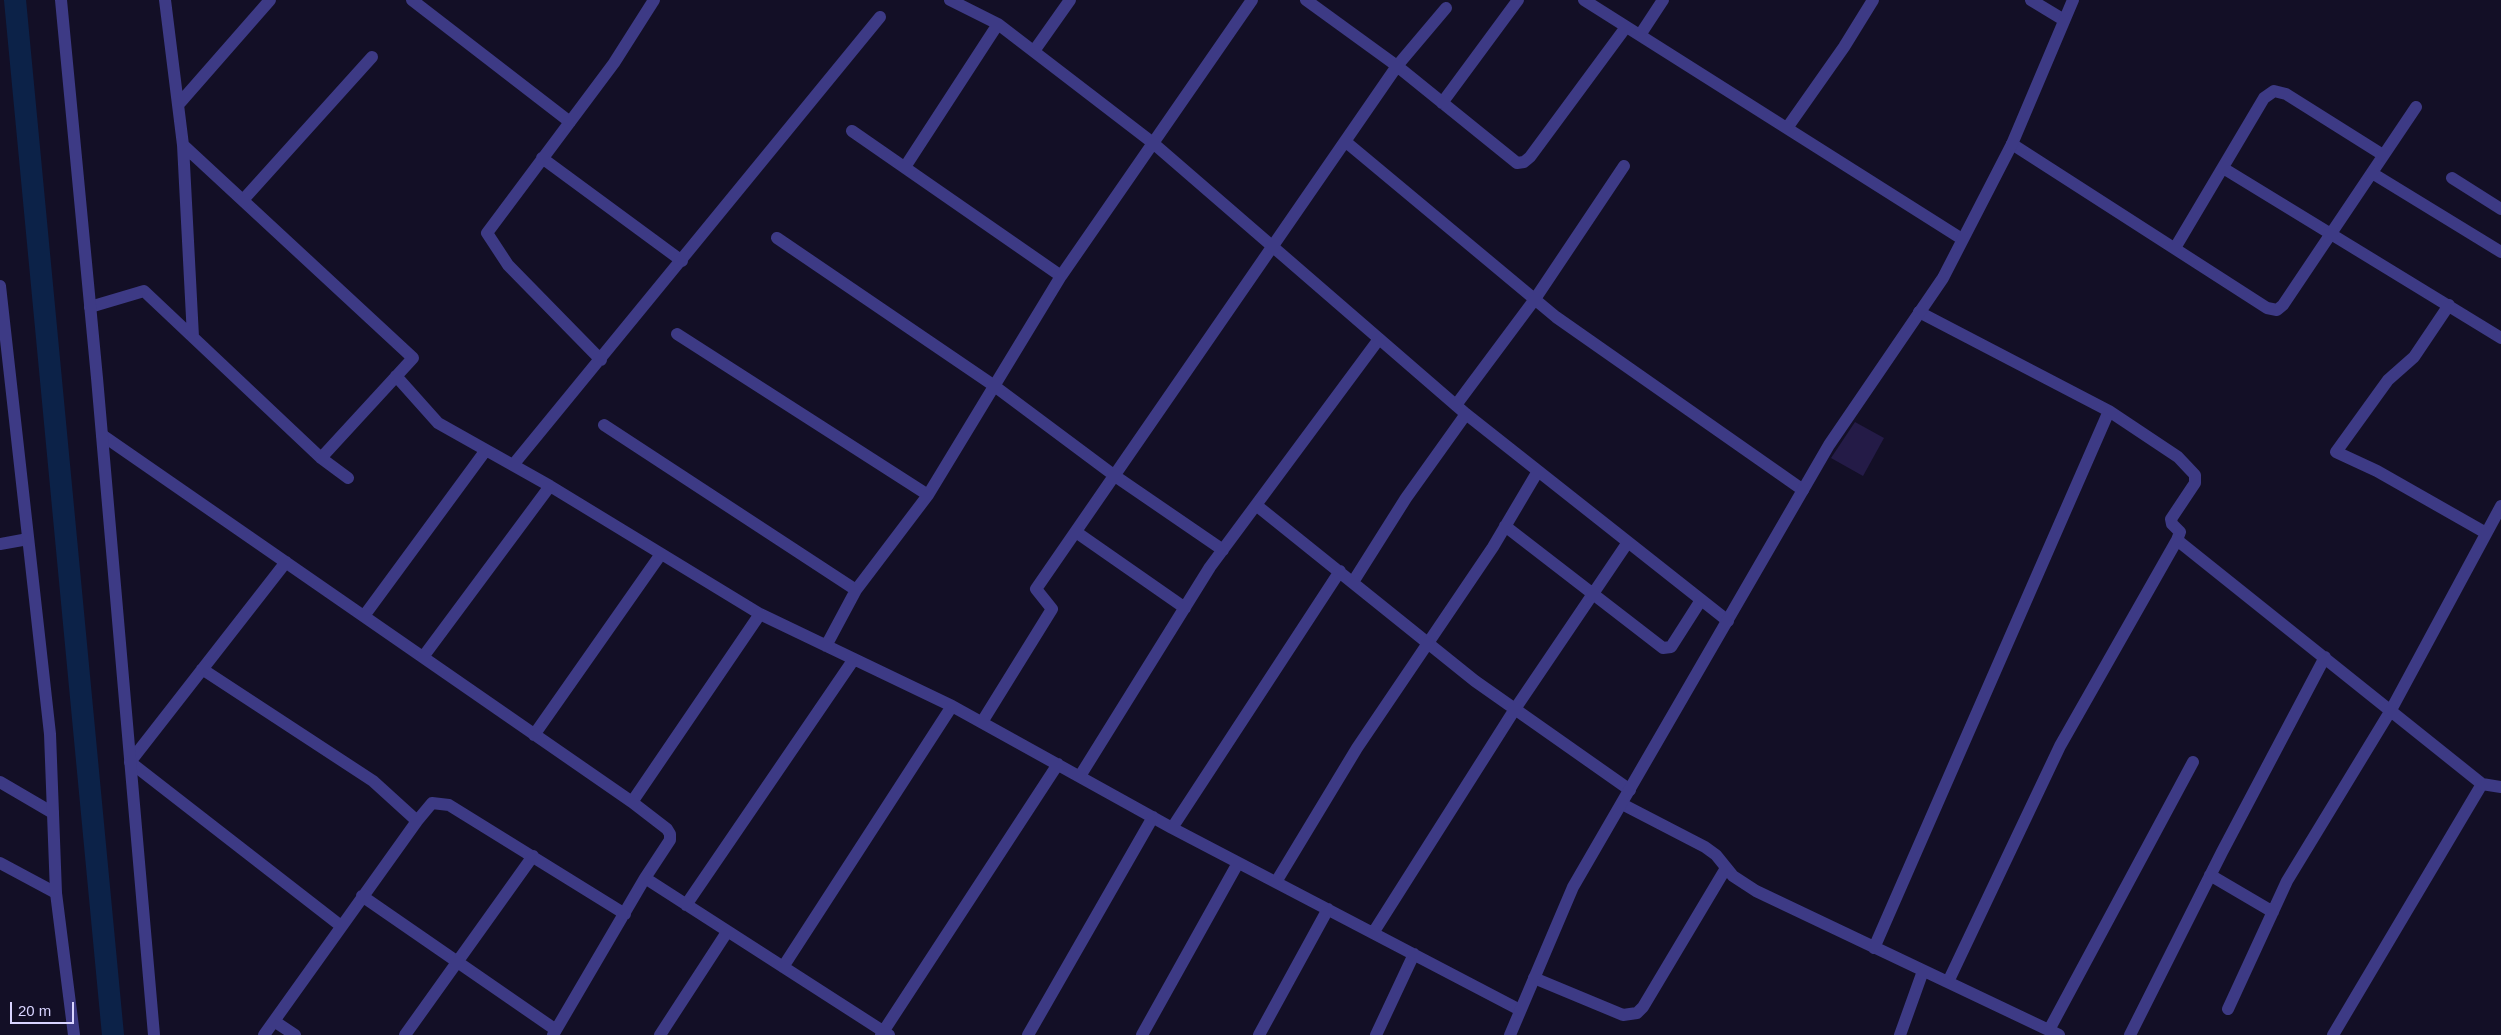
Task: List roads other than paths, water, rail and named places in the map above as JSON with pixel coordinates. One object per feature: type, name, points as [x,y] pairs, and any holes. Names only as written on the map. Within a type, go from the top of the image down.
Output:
[{"type":"street","points":[[60,0],[102,435],[154,1035]]},
{"type":"street","points":[[165,0],[182,145],[193,337]]},
{"type":"street","points":[[178,105],[270,0]]},
{"type":"street","points":[[412,0],[570,122]]},
{"type":"street","points":[[601,360],[508,265],[487,233],[614,63],[654,0]]},
{"type":"street","points":[[950,0],[998,24],[1153,143],[1461,410],[1728,621]]},
{"type":"street","points":[[1034,51],[1070,0]]},
{"type":"street","points":[[826,646],[856,590],[928,494],[1061,276],[1252,0]]},
{"type":"street","points":[[1306,0],[1396,66],[1517,163],[1524,162],[1530,157],[1626,28]]},
{"type":"street","points":[[1442,103],[1518,0]]},
{"type":"street","points":[[1584,0],[1962,239]]},
{"type":"street","points":[[1640,35],[1662,0]]},
{"type":"street","points":[[1787,128],[1873,0]]},
{"type":"street","points":[[2032,0],[2064,20]]},
{"type":"street","points":[[1510,1035],[1573,886],[1829,445],[1943,278],[2012,144],[2073,0]]},
{"type":"street","points":[[982,722],[1052,609],[1036,589],[1274,247],[1396,66],[1446,8]]},
{"type":"street","points":[[513,465],[601,360],[880,17]]},
{"type":"street","points":[[904,167],[998,24]]},
{"type":"street","points":[[243,200],[372,57]]},
{"type":"street","points":[[2175,248],[2264,98],[2274,91],[2286,94],[2384,155]]},
{"type":"street","points":[[2012,144],[2267,308],[2277,310],[2283,305],[2331,235],[2416,107]]},
{"type":"street","points":[[852,131],[1061,276]]},
{"type":"street","points":[[1346,142],[1535,299],[1650,384],[1803,490]]},
{"type":"street","points":[[182,145],[413,358],[321,458]]},
{"type":"street","points":[[542,158],[682,261]]},
{"type":"street","points":[[1353,582],[1461,410],[1624,166]]},
{"type":"street","points":[[2223,168],[2501,338]]},
{"type":"street","points":[[2372,173],[2501,252]]},
{"type":"street","points":[[2452,178],[2501,209]]},
{"type":"street","points":[[777,238],[993,385],[1115,476],[1223,550]]},
{"type":"street","points":[[0,286],[3,349],[28,539],[50,734],[56,893],[74,1035]]},
{"type":"street","points":[[90,307],[144,291],[321,458],[348,478]]},
{"type":"street","points":[[2449,305],[2414,357],[2388,380],[2336,452],[2377,471],[2486,533]]},
{"type":"street","points":[[1919,312],[2109,411],[2178,457],[2195,475],[2192,487],[2171,519],[2172,524],[2180,532],[2177,540],[2060,746],[1948,982]]},
{"type":"street","points":[[676,334],[928,494]]},
{"type":"street","points":[[1080,776],[1223,550],[1379,339]]},
{"type":"street","points":[[396,376],[438,423],[550,486],[760,614],[952,706],[1172,828],[1520,1010]]},
{"type":"street","points":[[1874,948],[2109,411]]},
{"type":"street","points":[[604,425],[856,590]]},
{"type":"street","points":[[102,435],[632,802],[670,834],[670,840],[644,878],[555,1033],[362,896]]},
{"type":"street","points":[[364,616],[486,450]]},
{"type":"street","points":[[1276,882],[1357,748],[1505,526],[1538,471]]},
{"type":"street","points":[[423,657],[550,486]]},
{"type":"street","points":[[1256,506],[1340,571],[1475,681],[1630,790]]},
{"type":"street","points":[[2228,1009],[2287,881],[2391,710],[2501,506]]},
{"type":"street","points":[[1505,526],[1659,646],[1667,649],[1671,647],[1701,600]]},
{"type":"street","points":[[1076,532],[1185,608]]},
{"type":"street","points":[[0,544],[28,539]]},
{"type":"street","points":[[2177,540],[2482,784],[2501,787]]},
{"type":"street","points":[[1373,933],[1515,709],[1628,542]]},
{"type":"street","points":[[534,734],[661,554]]},
{"type":"street","points":[[130,762],[286,562]]},
{"type":"street","points":[[1172,828],[1340,571]]},
{"type":"street","points":[[632,802],[760,614]]},
{"type":"street","points":[[2130,1035],[2210,875],[2325,657]]},
{"type":"street","points":[[686,905],[854,659]]},
{"type":"street","points":[[202,669],[372,781],[417,820]]},
{"type":"street","points":[[783,968],[952,706]]},
{"type":"street","points":[[130,762],[341,926]]},
{"type":"street","points":[[1622,804],[1716,854],[1733,876],[1756,891],[1948,982],[2044,1031],[2192,762]]},
{"type":"street","points":[[644,878],[884,1034],[1058,764]]},
{"type":"street","points":[[0,782],[53,813]]},
{"type":"street","points":[[2333,1035],[2482,784]]},
{"type":"street","points":[[264,1035],[417,820],[432,803],[449,805],[625,914]]},
{"type":"street","points":[[1028,1035],[1153,817]]},
{"type":"street","points":[[405,1035],[456,961],[533,856]]},
{"type":"street","points":[[0,863],[56,893]]},
{"type":"street","points":[[1142,1035],[1238,863]]},
{"type":"street","points":[[1534,978],[1623,1015],[1637,1013],[1643,1007],[1726,868]]},
{"type":"street","points":[[2210,875],[2273,912]]},
{"type":"street","points":[[1259,1035],[1328,910]]},
{"type":"street","points":[[666,1033],[728,932]]},
{"type":"street","points":[[1376,1035],[1414,954]]},
{"type":"street","points":[[1900,1035],[1923,971]]},
{"type":"street","points":[[274,1021],[296,1035]]},
{"type":"waterway","points":[[15,0],[113,1035]]}]
